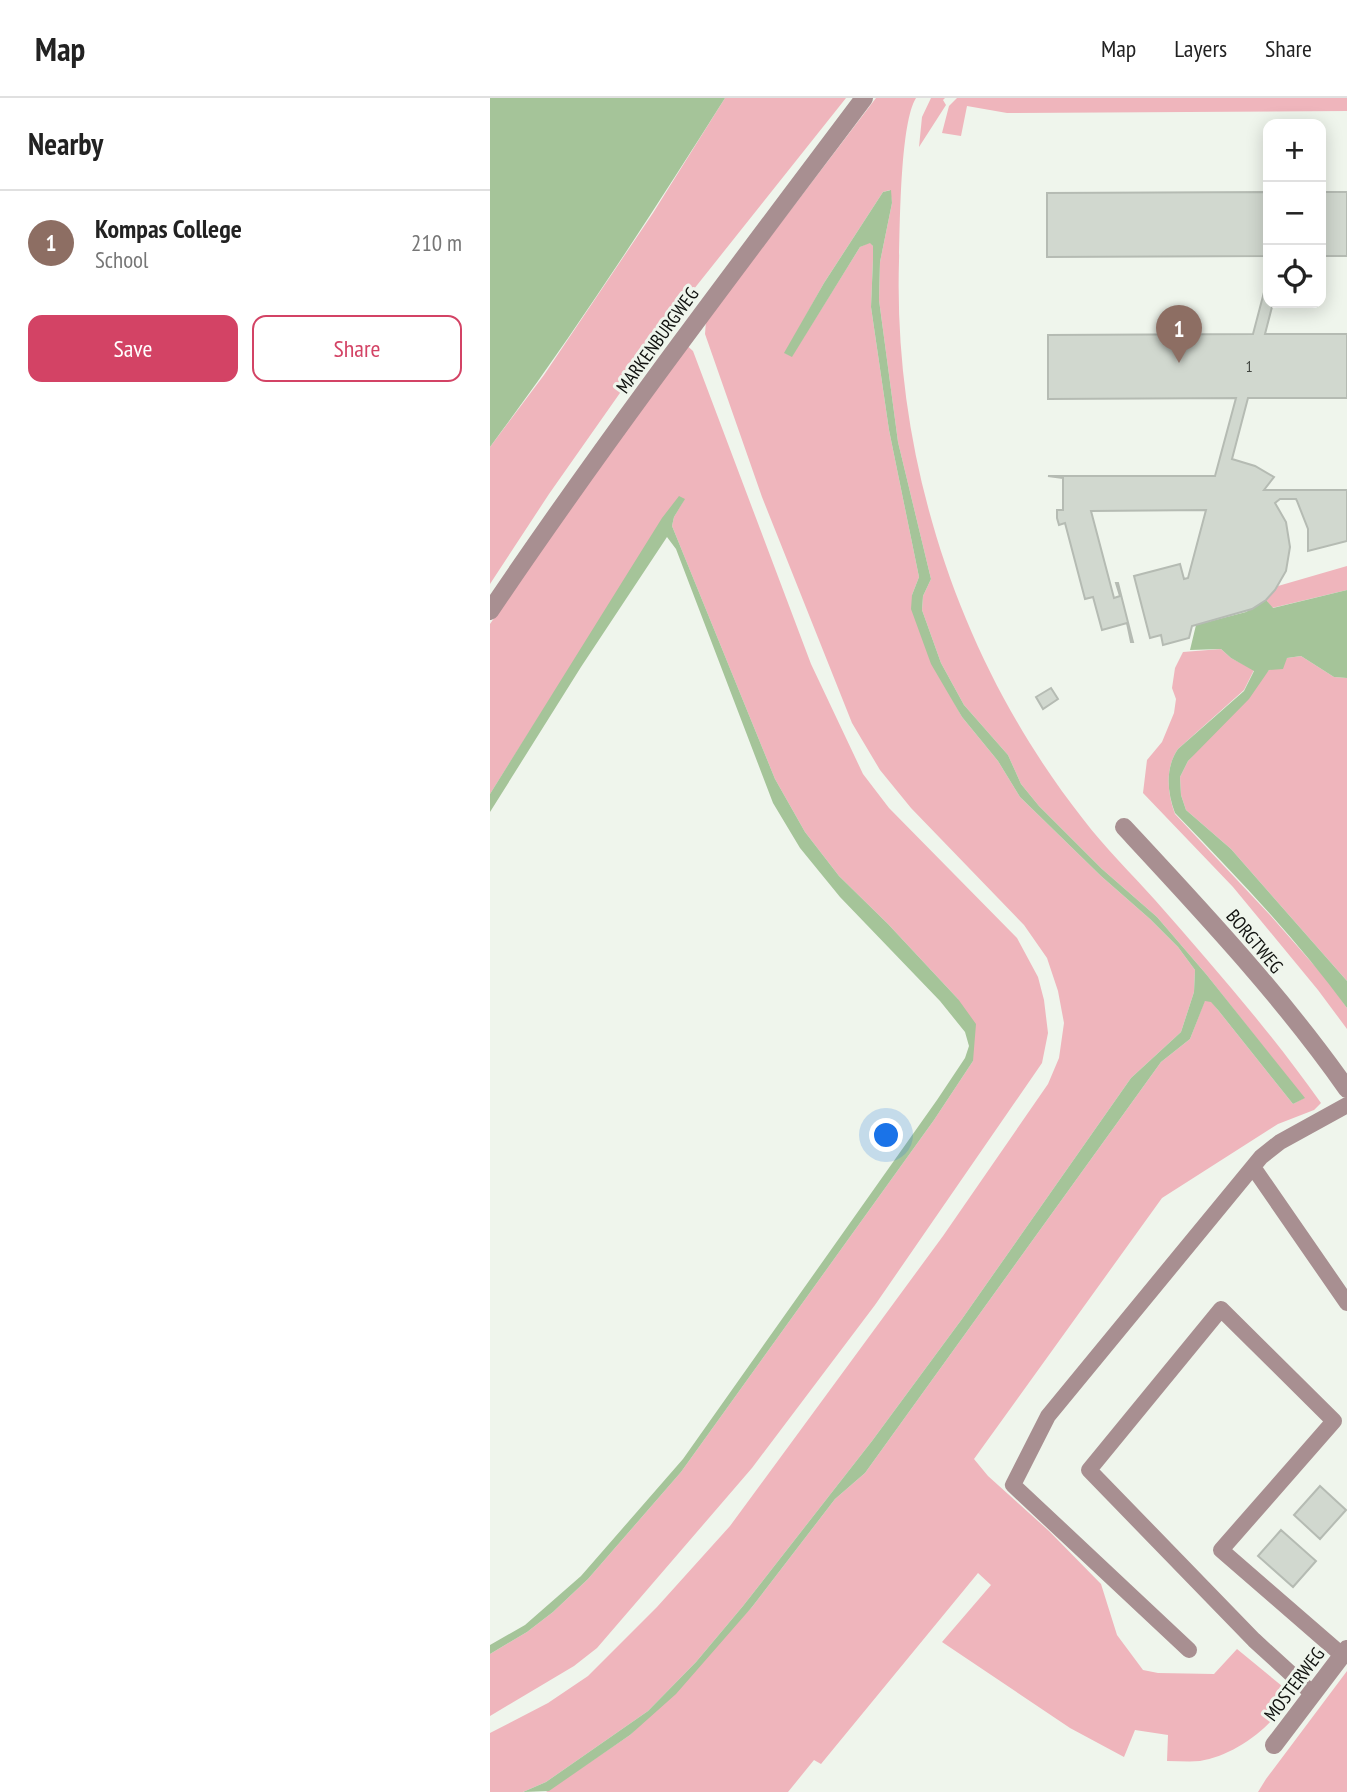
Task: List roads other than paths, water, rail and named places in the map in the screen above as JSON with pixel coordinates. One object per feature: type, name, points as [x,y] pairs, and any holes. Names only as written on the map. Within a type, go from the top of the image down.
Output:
[{"type":"street","name":"MARKENBURGWEG","points":[[490,611],[527,555],[690,330],[864,98]]},
{"type":"street","name":"BORGTWEG","points":[[1124,827],[1229,940],[1323,1054],[1347,1089]]},
{"type":"street","name":"MOSTERWEG","points":[[1273,1745],[1345,1652]]},
{"type":"lane","points":[[1189,1650],[1013,1485],[1048,1416],[1253,1167],[1280,1142],[1347,1105]]},
{"type":"lane","points":[[1253,1167],[1347,1303]]},
{"type":"lane","points":[[1313,1694],[1254,1640],[1088,1470],[1221,1309],[1334,1421],[1221,1550],[1345,1652]]},
{"type":"place","name":"Kompas College","points":[[1179,363]]}]
